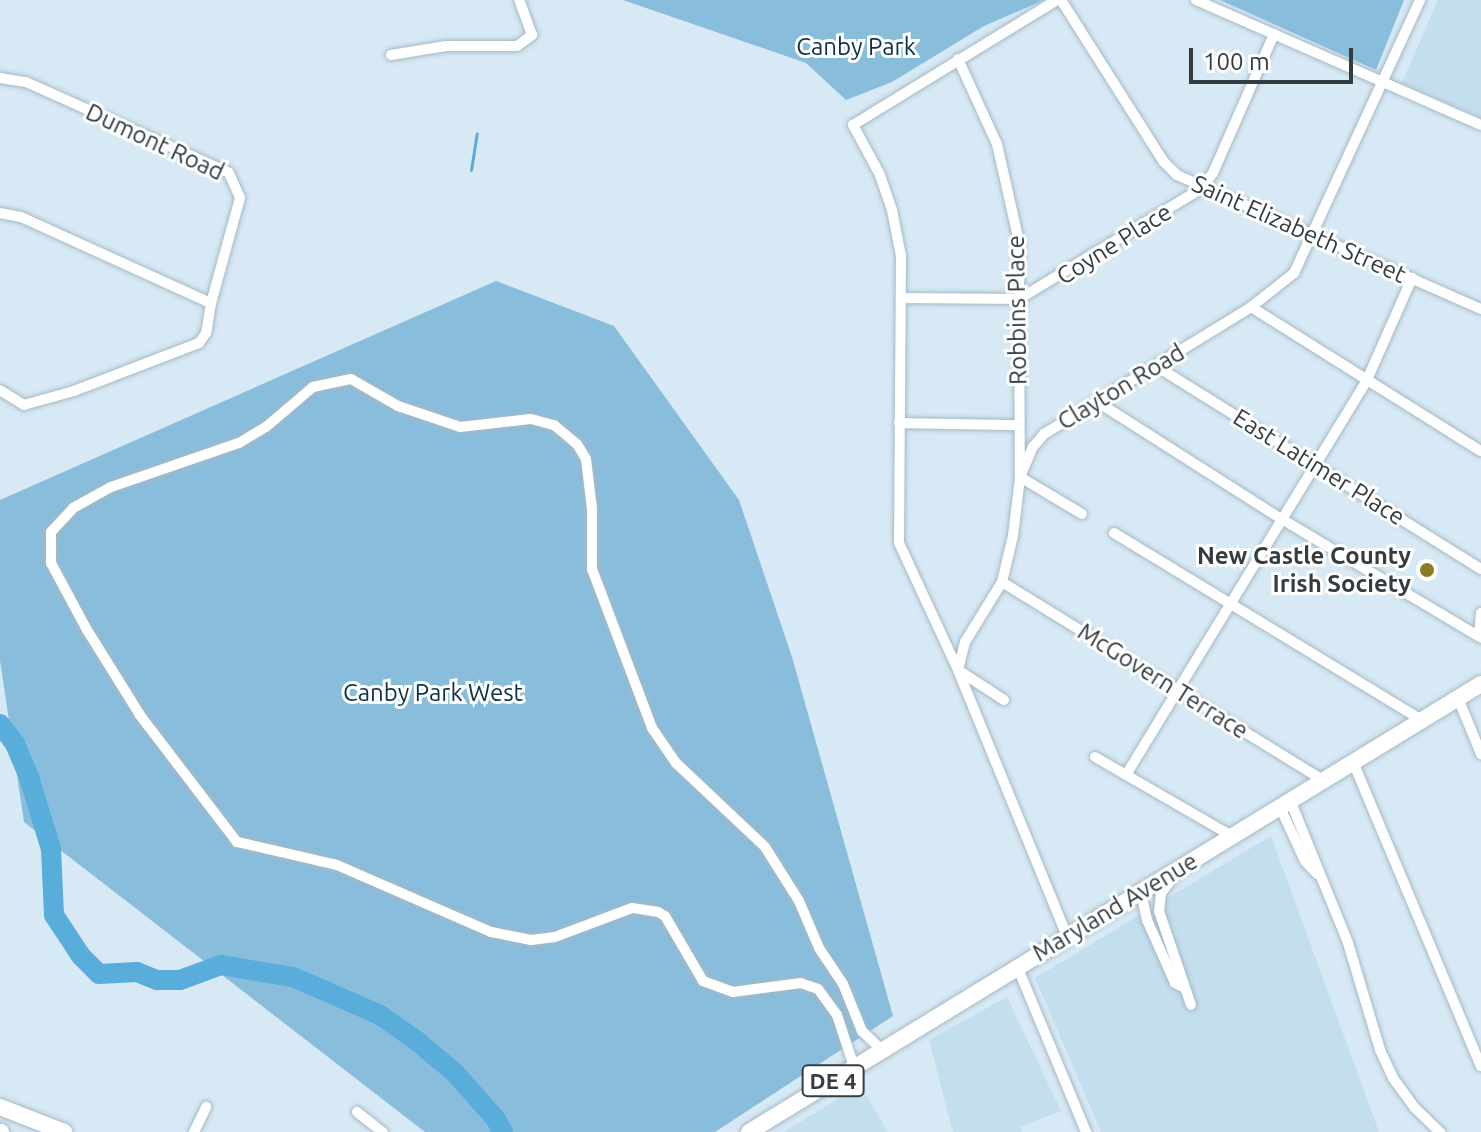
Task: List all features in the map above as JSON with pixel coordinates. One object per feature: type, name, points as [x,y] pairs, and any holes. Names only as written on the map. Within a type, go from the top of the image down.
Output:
[{"type":"main road","name":"Maryland Avenue","points":[[749,1132],[1481,684]]},
{"type":"main road","points":[[0,1107],[64,1132]]},
{"type":"street","points":[[391,55],[446,46],[517,46],[532,35],[519,0]]},
{"type":"street","points":[[1059,0],[853,125],[879,173],[892,210],[901,256],[899,543],[958,670],[1067,936]]},
{"type":"street","name":"Saint Elizabeth Street","points":[[1059,0],[1163,161],[1177,175],[1481,309]]},
{"type":"street","points":[[1196,0],[1481,125]]},
{"type":"street","name":"Clayton Road","points":[[958,670],[965,642],[1002,582],[1013,536],[1020,477],[1033,447],[1044,434],[1251,307],[1294,273],[1315,236],[1420,0]]},
{"type":"street","name":"Coyne Place","points":[[1019,299],[1202,188],[1213,173],[1274,34]]},
{"type":"street","name":"Robbins Place","points":[[958,59],[997,144],[1010,190],[1019,242],[1020,477]]},
{"type":"street","name":"Dumont Road","points":[[0,78],[26,82],[229,173],[240,198],[211,303],[206,333],[199,343],[177,354],[24,405],[0,390]]},
{"type":"street","points":[[0,213],[21,217],[211,303]]},
{"type":"street","points":[[1126,775],[1280,518],[1366,382],[1412,278]]},
{"type":"street","points":[[902,298],[1019,299]]},
{"type":"street","points":[[1251,307],[1366,382],[1481,451]]},
{"type":"street","name":"East Latimer Place","points":[[1156,366],[1481,569]]},
{"type":"street","points":[[854,1067],[837,1015],[818,989],[801,983],[733,992],[703,981],[665,916],[658,912],[632,908],[555,937],[531,940],[491,932],[337,865],[237,842],[140,715],[87,630],[51,563],[51,532],[73,508],[111,487],[239,443],[266,427],[313,387],[351,379],[398,406],[460,427],[531,419],[554,425],[577,444],[586,459],[592,569],[652,728],[676,763],[765,847],[799,901],[819,948],[843,984],[862,1031],[882,1050]]},
{"type":"street","points":[[1096,401],[1280,518],[1480,637],[1481,613]]},
{"type":"street","points":[[899,423],[1018,425]]},
{"type":"street","points":[[1020,477],[1082,514]]},
{"type":"street","points":[[1114,533],[1422,720]]},
{"type":"street","name":"McGovern Terrace","points":[[1002,582],[1323,780]]},
{"type":"street","points":[[958,670],[1004,700]]},
{"type":"street","points":[[1458,698],[1481,754]]},
{"type":"street","points":[[1095,757],[1232,836]]},
{"type":"street","points":[[1353,762],[1481,1066]]},
{"type":"street","points":[[1285,804],[1305,861],[1317,874],[1348,943],[1380,1050],[1393,1078],[1415,1108],[1440,1132]]},
{"type":"street","points":[[1187,863],[1161,893],[1159,911],[1191,1005]]},
{"type":"street","points":[[1141,892],[1147,920],[1175,983],[1183,987]]},
{"type":"street","points":[[1017,966],[1086,1132]]},
{"type":"street","points":[[194,1132],[206,1107]]},
{"type":"street","points":[[357,1112],[383,1132]]},
{"type":"shaded area","points":[[1438,0],[1481,0],[1481,118],[1402,83]]},
{"type":"shaded area","points":[[1271,836],[1379,1132],[1101,1132],[1035,978]]},
{"type":"shaded area","points":[[1007,997],[1061,1111],[1020,1127],[1022,1132],[953,1132],[929,1040]]},
{"type":"shaded area","points":[[860,1085],[888,1132],[784,1132]]},
{"type":"green space","name":"Canby Park","points":[[623,0],[1044,0],[984,26],[892,82],[846,100],[806,63]]},
{"type":"green space","points":[[1220,0],[1404,0],[1376,70]]},
{"type":"green space","name":"Canby Park West","points":[[496,281],[614,326],[739,500],[792,657],[893,1016],[715,1132],[425,1132],[24,822],[0,660],[0,500]]},
{"type":"waterway","points":[[471,170],[477,133]]},
{"type":"waterway","points":[[0,724],[15,744],[29,777],[51,849],[54,915],[81,956],[99,974],[137,972],[157,980],[180,980],[221,965],[293,977],[380,1015],[417,1041],[455,1073],[495,1118],[503,1132]]},
{"type":"place","name":"New Castle County Irish Society","points":[[1427,570]]}]
